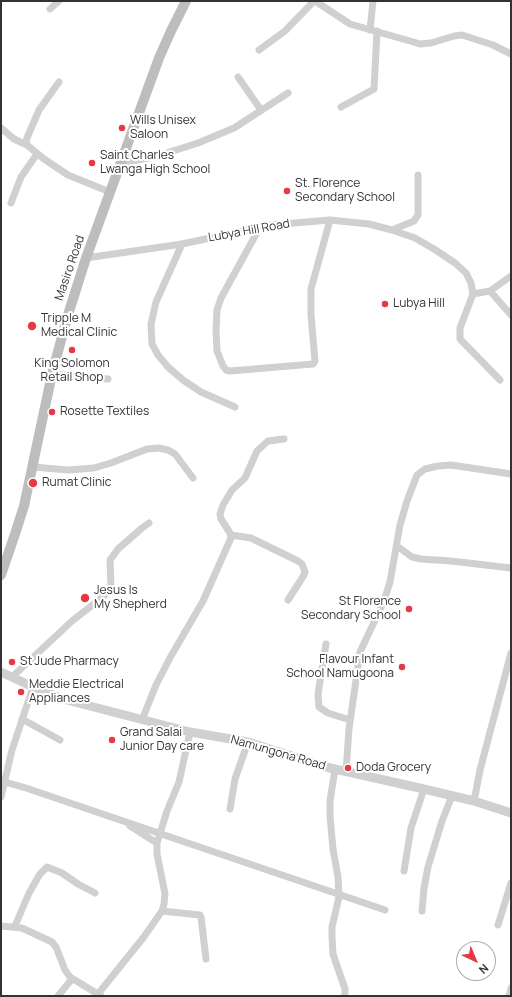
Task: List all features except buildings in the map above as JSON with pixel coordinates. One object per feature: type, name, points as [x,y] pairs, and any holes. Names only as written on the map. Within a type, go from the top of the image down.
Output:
[{"type":"main road","name":"Masiro Road","points":[[1,575],[16,534],[33,467],[52,374],[67,318],[86,258],[159,58],[186,1]]},
{"type":"street","points":[[50,9],[59,1]]},
{"type":"street","points":[[259,50],[285,31],[315,1],[350,24],[420,44],[431,43],[462,35],[493,45],[511,54]]},
{"type":"street","points":[[341,107],[374,89],[373,1]]},
{"type":"street","points":[[238,77],[261,110]]},
{"type":"street","points":[[27,145],[26,138],[39,110],[59,82]]},
{"type":"street","points":[[121,163],[154,157],[198,143],[234,128],[288,93]]},
{"type":"street","points":[[1,128],[14,139],[27,145],[37,154],[68,175],[110,192]]},
{"type":"street","points":[[11,203],[21,177],[37,154]]},
{"type":"street","points":[[392,230],[414,221],[418,215],[418,175]]},
{"type":"street","points":[[260,227],[221,298],[217,310],[217,351],[220,362],[226,370],[230,371],[313,364],[315,361],[311,315],[311,289],[330,220]]},
{"type":"street","name":"Lubya Hill Road","points":[[86,258],[182,244],[271,225],[330,220],[369,224],[415,238],[462,268],[469,278],[473,294]]},
{"type":"street","points":[[182,244],[156,302],[151,324],[152,344],[158,355],[168,367],[183,380],[201,392],[235,407]]},
{"type":"street","points":[[500,380],[460,339],[460,328],[473,294],[490,291],[511,276]]},
{"type":"street","points":[[490,291],[511,315]]},
{"type":"street","points":[[52,374],[108,379]]},
{"type":"street","points":[[284,438],[268,441],[257,450],[245,478],[232,490],[223,505],[220,514],[221,519],[231,535],[251,538],[302,564],[305,572],[304,575],[288,600]]},
{"type":"street","points":[[33,467],[68,470],[94,468],[147,449],[159,448],[168,450],[175,454],[193,478]]},
{"type":"street","points":[[346,771],[350,720],[360,652],[384,601],[390,582],[400,525],[407,500],[417,475],[438,466],[451,465],[511,474]]},
{"type":"street","points":[[12,677],[72,621],[104,596],[111,587],[110,560],[118,549],[149,523]]},
{"type":"street","points":[[142,720],[156,684],[203,601],[231,535]]},
{"type":"street","points":[[397,546],[412,557],[421,559],[511,568]]},
{"type":"street","points":[[326,644],[318,694],[319,707],[328,714],[350,720]]},
{"type":"street","points":[[474,801],[480,770],[511,653]]},
{"type":"street","name":"Namungona Road","points":[[1,672],[63,699],[190,732],[248,742],[318,765],[474,801],[511,813]]},
{"type":"street","points":[[1,796],[12,750],[33,687]]},
{"type":"street","points":[[22,719],[60,740]]},
{"type":"street","points":[[1,926],[15,926],[22,928],[52,942],[56,947],[65,970],[72,978],[99,995],[162,911],[165,894],[157,854],[157,843],[167,811],[179,782],[190,732]]},
{"type":"street","points":[[230,809],[235,779],[248,742]]},
{"type":"street","points":[[335,769],[330,801],[330,816],[332,849],[338,877],[339,897],[332,927],[332,937],[333,954],[345,989],[345,996]]},
{"type":"street","points":[[5,782],[385,910]]},
{"type":"street","points":[[404,871],[411,828],[424,789]]},
{"type":"street","points":[[422,911],[428,867],[442,821],[452,796]]},
{"type":"street","points":[[128,825],[157,843]]},
{"type":"street","points":[[15,926],[29,893],[40,874],[47,867],[62,873],[78,884],[96,893]]},
{"type":"street","points":[[498,925],[511,883]]},
{"type":"street","points":[[162,911],[200,914],[206,959]]},
{"type":"street","points":[[58,996],[72,978]]},
{"type":"street","points":[[509,996],[511,988]]},
{"type":"place","name":"Wills Unisex Saloon","points":[[122,128]]},
{"type":"place","name":"Saint Charles Lwanga High School","points":[[92,163]]},
{"type":"place","name":"St. Florence Secondary School","points":[[287,191]]},
{"type":"place","name":"Lubya Hill","points":[[385,304]]},
{"type":"place","name":"Tripple M Medical Clinic","points":[[32,326]]},
{"type":"place","name":"King Solomon Retail Shop","points":[[72,350]]},
{"type":"place","name":"Rosette Textiles","points":[[52,412]]},
{"type":"place","name":"Rumat Clinic","points":[[33,483]]},
{"type":"place","name":"Jesus Is My Shepherd","points":[[85,598]]},
{"type":"place","name":"St Florence Secondary School","points":[[409,609]]},
{"type":"place","name":"St Jude Pharmacy","points":[[12,662]]},
{"type":"place","name":"Flavour Infant School Namugoona","points":[[402,667]]},
{"type":"place","name":"Meddie Electrical Appliances","points":[[21,692]]},
{"type":"place","name":"Grand Salai Junior Day care","points":[[112,740]]},
{"type":"place","name":"Doda Grocery","points":[[348,768]]}]
